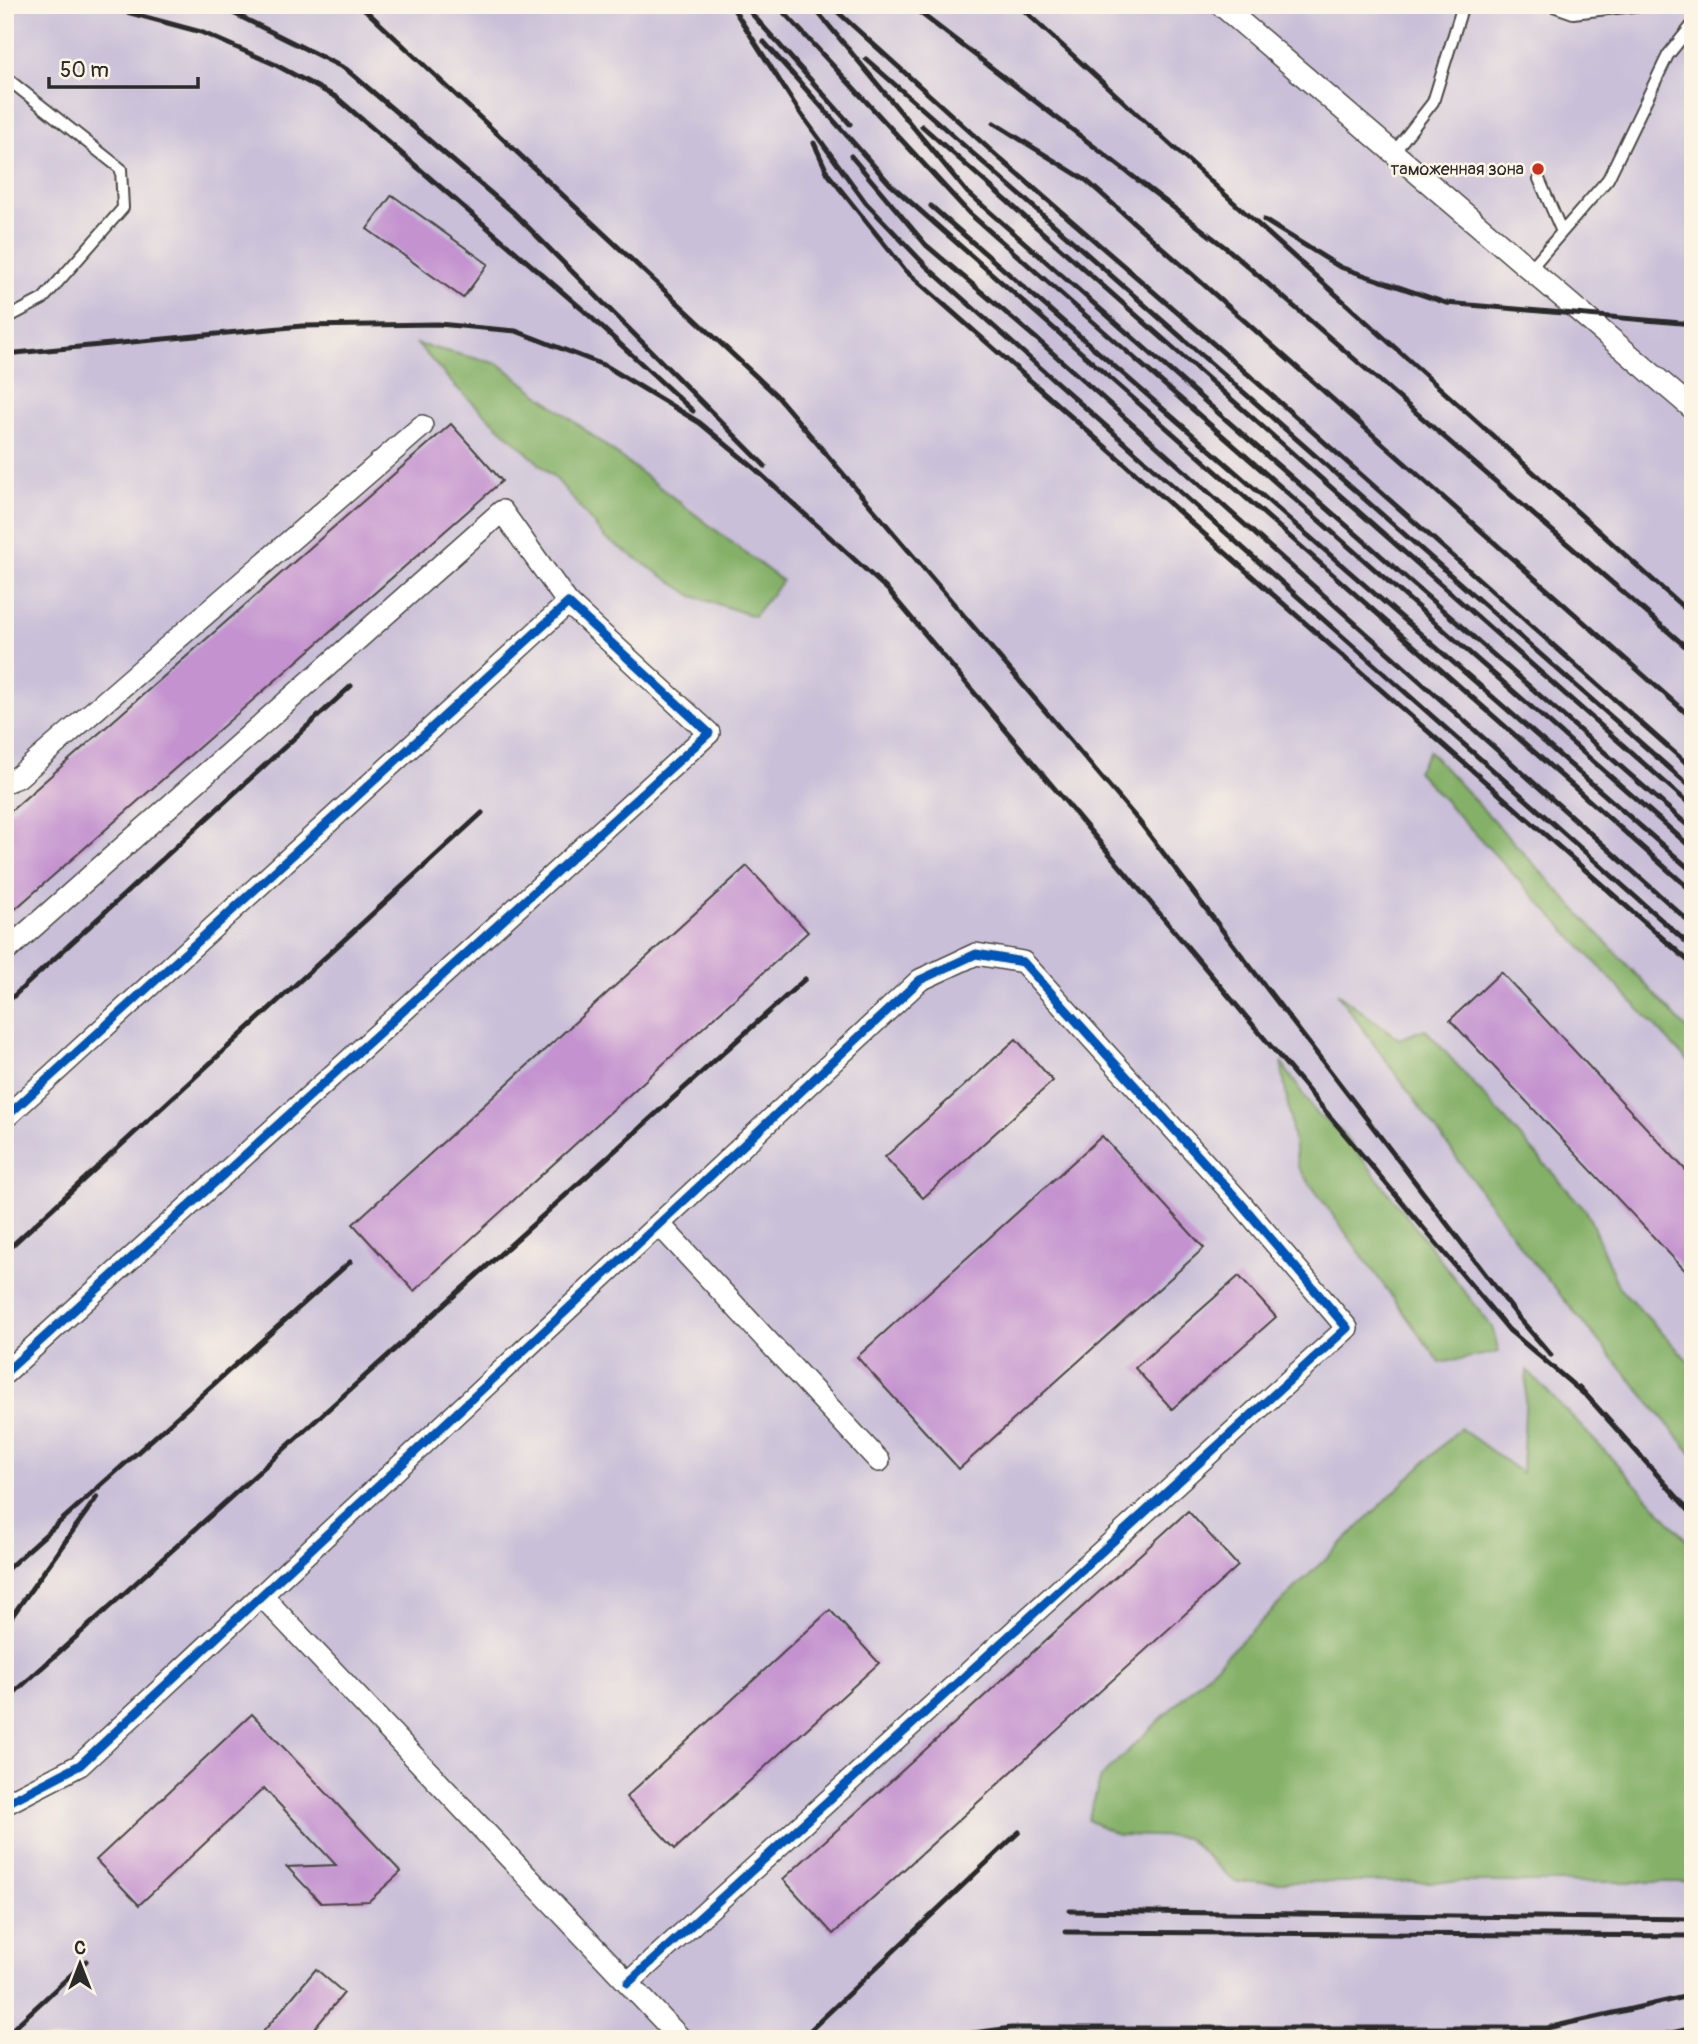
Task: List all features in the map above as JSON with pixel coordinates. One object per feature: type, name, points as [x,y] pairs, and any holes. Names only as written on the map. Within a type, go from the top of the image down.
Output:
[{"type":"street","points":[[1221,5],[1693,409]]},
{"type":"street","points":[[5,782],[18,777],[422,426]]},
{"type":"street","points":[[5,952],[502,511],[568,603],[709,733],[5,1373]]},
{"type":"street","points":[[5,1118],[568,603]]},
{"type":"street","points":[[5,1804],[80,1765],[920,980],[976,954],[1023,961],[1238,1200],[1347,1328],[628,1983]]},
{"type":"street","points":[[659,1224],[879,1461]]},
{"type":"street","points":[[261,1595],[681,2039]]},
{"type":"lane","points":[[1394,152],[1433,102],[1463,5]]},
{"type":"lane","points":[[1550,5],[1573,13],[1642,5]]},
{"type":"lane","points":[[1530,268],[1608,179],[1668,55],[1693,24]]},
{"type":"lane","points":[[5,77],[121,169],[123,208],[43,299],[5,319]]},
{"type":"lane","points":[[1539,179],[1562,232]]},
{"type":"shaded area","points":[[5,5],[1693,5],[1693,2039],[5,2039]]},
{"type":"green space","points":[[417,344],[499,364],[782,581],[754,616],[693,596],[605,538],[559,482],[456,387]]},
{"type":"green space","points":[[1429,751],[1693,1036],[1693,1067],[1417,771]]},
{"type":"green space","points":[[1337,993],[1399,1039],[1425,1029],[1587,1212],[1618,1286],[1693,1366],[1693,1455],[1527,1255]]},
{"type":"green space","points":[[1281,1062],[1317,1115],[1341,1131],[1492,1327],[1499,1352],[1440,1363],[1298,1167]]},
{"type":"green space","points":[[1527,1370],[1693,1547],[1693,1882],[1235,1882],[1186,1837],[1118,1835],[1088,1820],[1101,1777],[1460,1428],[1522,1473]]},
{"type":"building","points":[[392,195],[488,264],[463,298],[367,229]]},
{"type":"building","points":[[451,424],[502,481],[5,918],[5,816]]},
{"type":"building","points":[[747,866],[808,932],[414,1291],[353,1224]]},
{"type":"building","points":[[1501,972],[1693,1178],[1693,1279],[1450,1020]]},
{"type":"building","points":[[1016,1039],[1053,1081],[923,1198],[885,1157]]},
{"type":"building","points":[[1102,1136],[1204,1248],[959,1469],[857,1357]]},
{"type":"building","points":[[1239,1276],[1276,1317],[1172,1409],[1135,1368]]},
{"type":"building","points":[[1188,1511],[1238,1566],[833,1934],[783,1879]]},
{"type":"building","points":[[830,1610],[879,1663],[675,1849],[626,1797]]},
{"type":"building","points":[[252,1714],[401,1872],[369,1901],[321,1903],[287,1867],[336,1865],[264,1788],[139,1905],[96,1860]]},
{"type":"building","points":[[316,1969],[344,1993],[306,2039],[257,2039]]},
{"type":"railway","points":[[42,5],[112,8],[201,32],[274,64],[336,97],[582,309],[693,411]]},
{"type":"railway","points":[[217,5],[346,69],[514,213],[765,466]]},
{"type":"railway","points":[[360,5],[776,395],[1138,820],[1519,1318],[1551,1355]]},
{"type":"railway","points":[[731,5],[801,114],[866,203],[927,267],[1693,948]]},
{"type":"railway","points":[[744,5],[850,124]]},
{"type":"railway","points":[[777,5],[969,213],[1693,849]]},
{"type":"railway","points":[[830,5],[998,157],[1216,346],[1693,769]]},
{"type":"railway","points":[[910,5],[1230,251],[1693,653]]},
{"type":"railway","points":[[1018,5],[1693,616]]},
{"type":"railway","points":[[816,10],[967,192],[1693,830]]},
{"type":"railway","points":[[764,42],[890,184],[1693,892]]},
{"type":"railway","points":[[866,59],[1693,789]]},
{"type":"railway","points":[[994,123],[1087,181],[1693,719]]},
{"type":"railway","points":[[922,126],[1693,807]]},
{"type":"railway","points":[[814,143],[828,174],[906,271],[1693,965]]},
{"type":"railway","points":[[851,156],[926,245],[1038,340],[1693,925]]},
{"type":"railway","points":[[931,206],[1693,872]]},
{"type":"railway","points":[[1264,220],[1340,267],[1446,303],[1693,324]]},
{"type":"railway","points":[[5,354],[302,326],[438,324],[516,331],[606,366],[700,423],[754,468],[888,590],[1509,1330],[1584,1394]]},
{"type":"railway","points":[[5,1004],[351,686]]},
{"type":"railway","points":[[5,1252],[482,813]]},
{"type":"railway","points":[[5,1701],[805,979]]},
{"type":"railway","points":[[5,1571],[350,1262]]},
{"type":"railway","points":[[1579,1387],[1693,1515]]},
{"type":"railway","points":[[5,1626],[97,1497]]},
{"type":"railway","points":[[801,2039],[1019,1832]]},
{"type":"railway","points":[[1070,1911],[1693,1919]]},
{"type":"railway","points":[[1066,1932],[1693,1936]]},
{"type":"railway","points":[[5,2036],[86,1961]]},
{"type":"railway","points":[[927,2039],[1011,2028],[1547,2028],[1693,1995]]},
{"type":"railway","points":[[1646,2039],[1693,2028]]},
{"type":"cycle path","points":[[5,1118],[568,603],[709,733],[5,1373]]},
{"type":"cycle path","points":[[5,1804],[80,1765],[920,980],[976,954],[1023,962],[1238,1200],[1347,1328],[628,1983]]},
{"type":"place","name":"таможенная зона","points":[[1538,169]]}]
